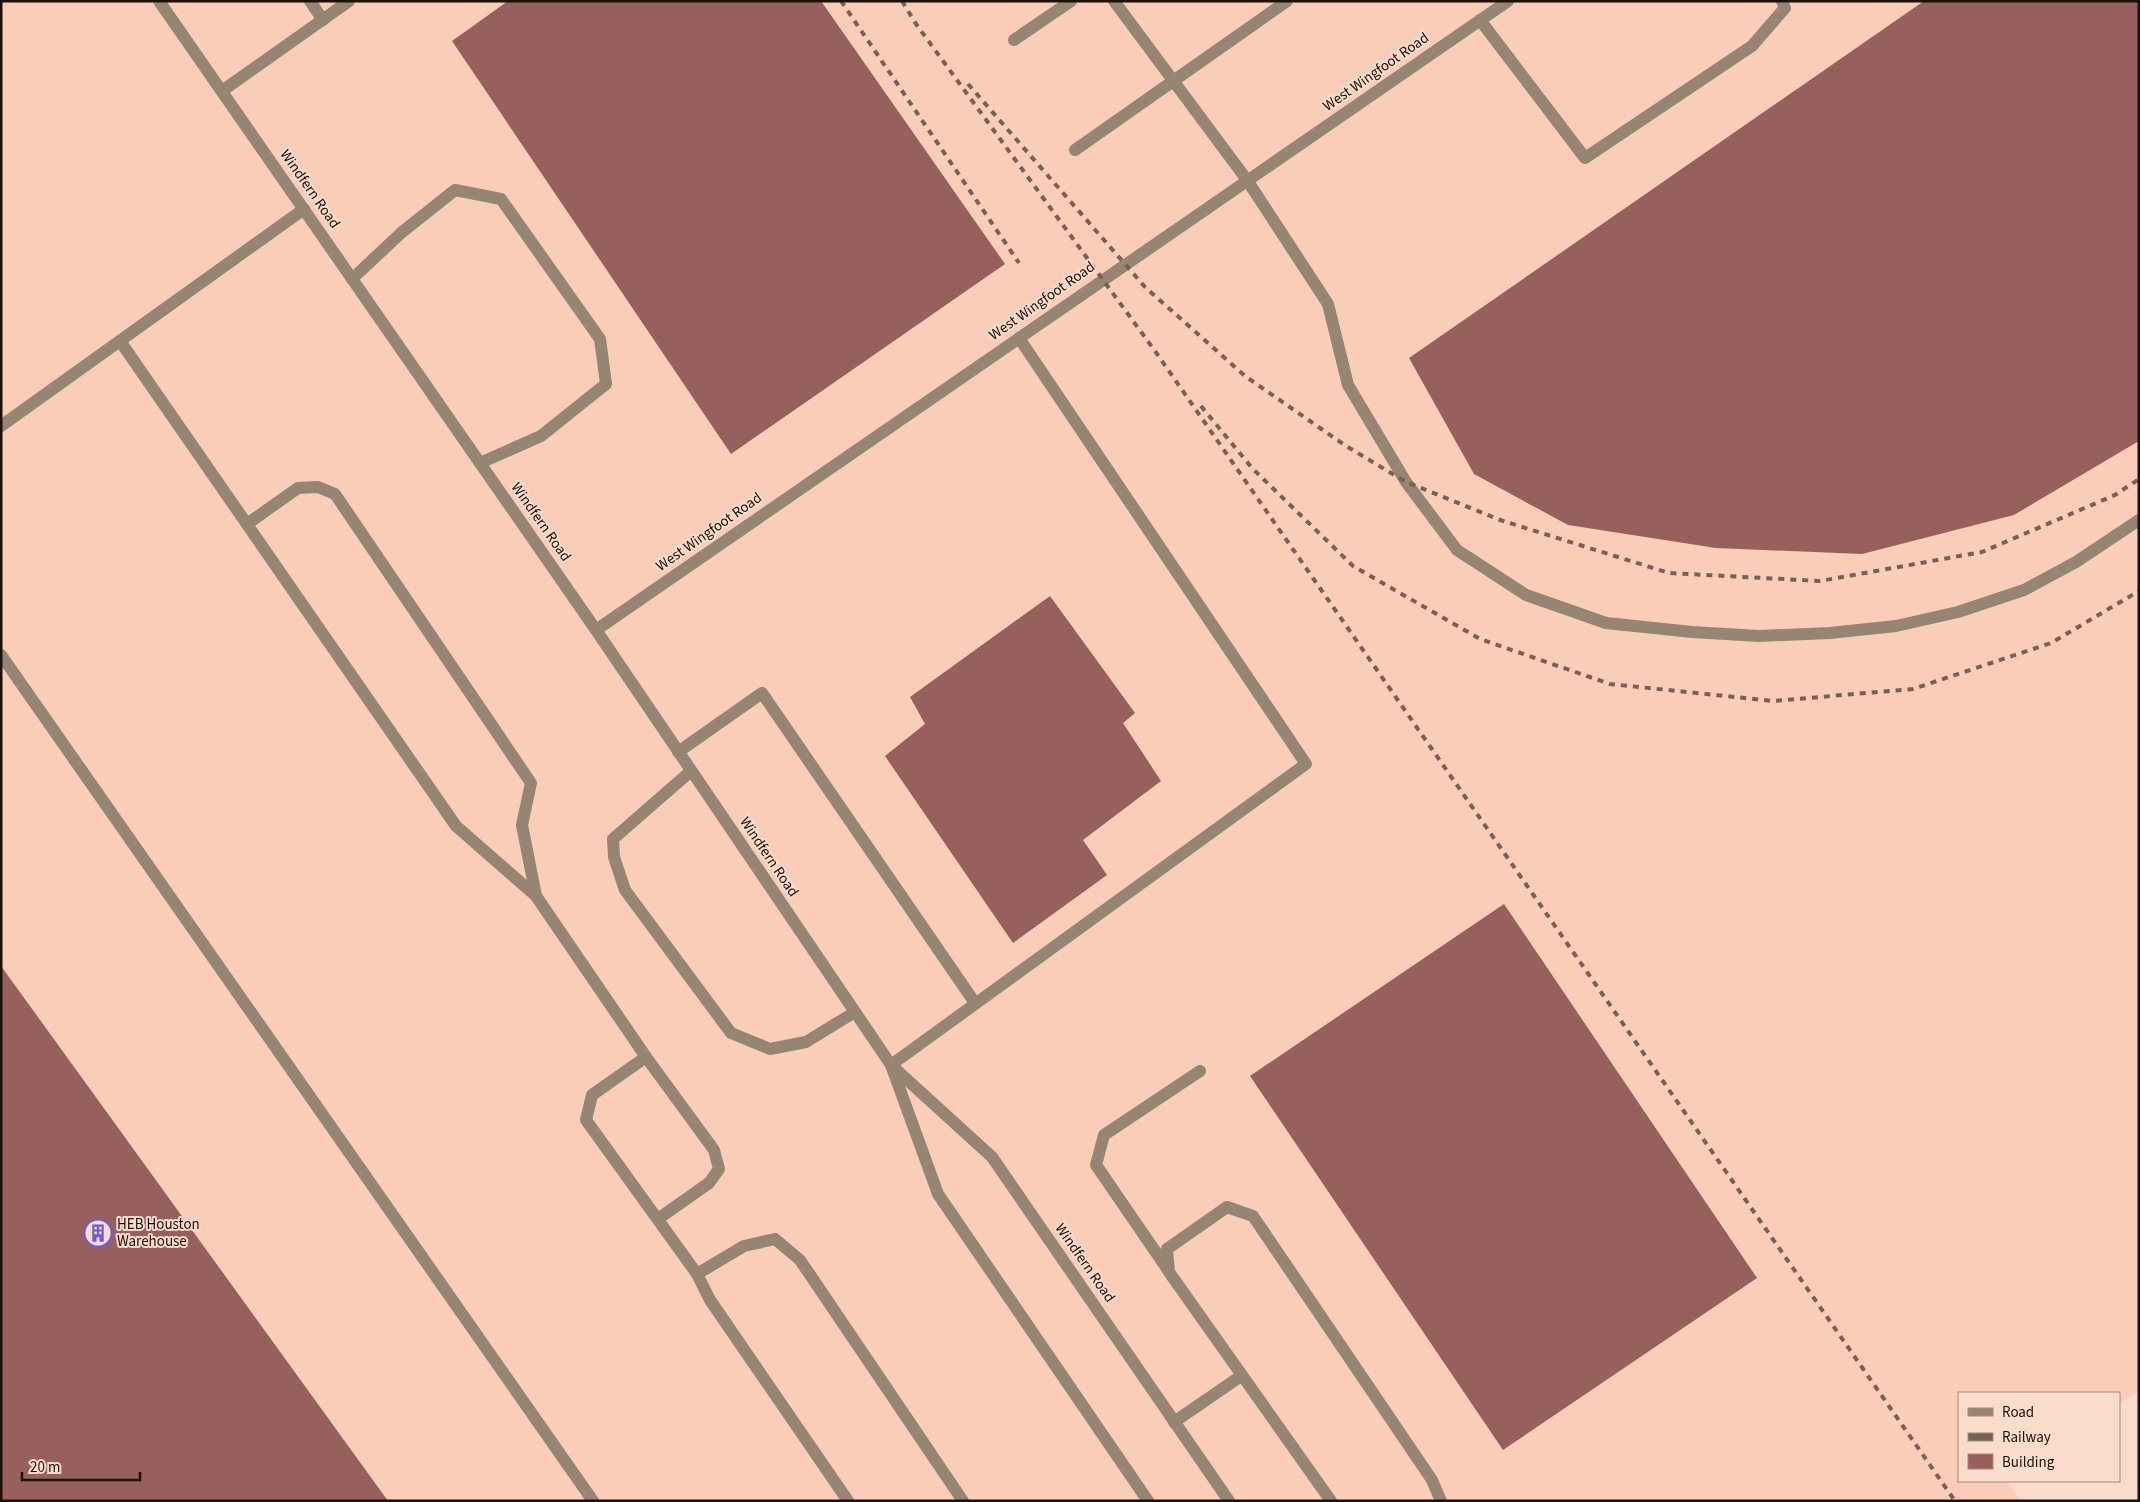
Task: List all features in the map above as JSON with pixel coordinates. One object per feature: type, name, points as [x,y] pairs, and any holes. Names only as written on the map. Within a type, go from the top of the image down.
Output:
[{"type":"street","name":"Windfern Road","points":[[158,1],[596,630],[891,1065],[992,1157],[1229,1501]]},
{"type":"street","points":[[310,1],[323,20]]},
{"type":"street","points":[[222,91],[349,1]]},
{"type":"street","points":[[1014,40],[1071,1]]},
{"type":"street","points":[[1114,1],[1248,180],[1328,304],[1348,385],[1406,482],[1457,550],[1526,595],[1606,623],[1692,632],[1758,636],[1830,633],[1896,626],[1958,612],[2024,590],[2076,562],[2139,520]]},
{"type":"street","points":[[1074,150],[1287,1]]},
{"type":"street","points":[[1480,20],[1585,158],[1752,46],[1785,8],[1782,1]]},
{"type":"street","name":"West Wingfoot Road","points":[[596,630],[1507,2]]},
{"type":"street","points":[[352,279],[401,233],[455,190],[501,199],[600,339],[606,384],[541,436],[480,463]]},
{"type":"street","points":[[1,426],[304,209]]},
{"type":"street","points":[[891,1065],[1306,764],[1019,338]]},
{"type":"street","points":[[120,341],[456,826],[536,896],[646,1057],[714,1150],[719,1169],[709,1183],[658,1219]]},
{"type":"street","points":[[247,524],[298,488],[318,487],[335,494],[531,782],[522,824],[536,896]]},
{"type":"street","points":[[1,655],[592,1501]]},
{"type":"street","points":[[678,752],[762,693],[975,1004]]},
{"type":"street","points":[[691,771],[613,839],[614,857],[625,890],[731,1033],[770,1049],[806,1042],[855,1012]]},
{"type":"street","points":[[646,1057],[592,1095],[586,1120],[697,1274],[710,1300],[848,1501]]},
{"type":"street","name":"Windfern Road","points":[[891,1065],[938,1194],[1148,1501]]},
{"type":"street","points":[[1200,1070],[1104,1135],[1096,1165],[1169,1272],[1331,1501]]},
{"type":"street","points":[[1169,1272],[1167,1248],[1227,1207],[1253,1216],[1432,1480],[1441,1501]]},
{"type":"street","points":[[697,1274],[744,1246],[775,1239],[800,1260],[962,1501]]},
{"type":"street","points":[[1174,1422],[1242,1376]]},
{"type":"shaded area","points":[[1,1],[2139,1],[2139,1391],[2120,1403],[2120,1392],[1958,1392],[1958,1482],[2008,1482],[2021,1501],[1,1501]]},
{"type":"building","points":[[508,1],[821,1],[1005,264],[731,454],[452,41]]},
{"type":"building","points":[[1924,1],[2139,1],[2139,441],[2014,515],[1862,554],[1716,548],[1568,525],[1474,474],[1409,358]]},
{"type":"building","points":[[1050,596],[1135,713],[1123,723],[1161,781],[1083,840],[1107,875],[1013,943],[885,756],[925,724],[910,697]]},
{"type":"building","points":[[1504,904],[1757,1278],[1503,1450],[1250,1076]]},
{"type":"building","name":"HEB Houston Warehouse","points":[[1,966],[388,1501],[1,1501]]},
{"type":"railway","points":[[841,1],[1019,263]]},
{"type":"railway","points":[[902,1],[916,24],[1155,351],[1955,1501]]},
{"type":"railway","points":[[968,84],[1145,287],[1245,376],[1346,446],[1406,482],[1500,520],[1669,573],[1820,581],[1982,552],[2115,495],[2139,479]]},
{"type":"railway","points":[[1201,406],[1252,468],[1353,566],[1480,639],[1610,684],[1773,701],[1913,689],[2051,643],[2139,591]]},
{"type":"place","name":"HEB Houston Warehouse","points":[[98,1233]]}]
